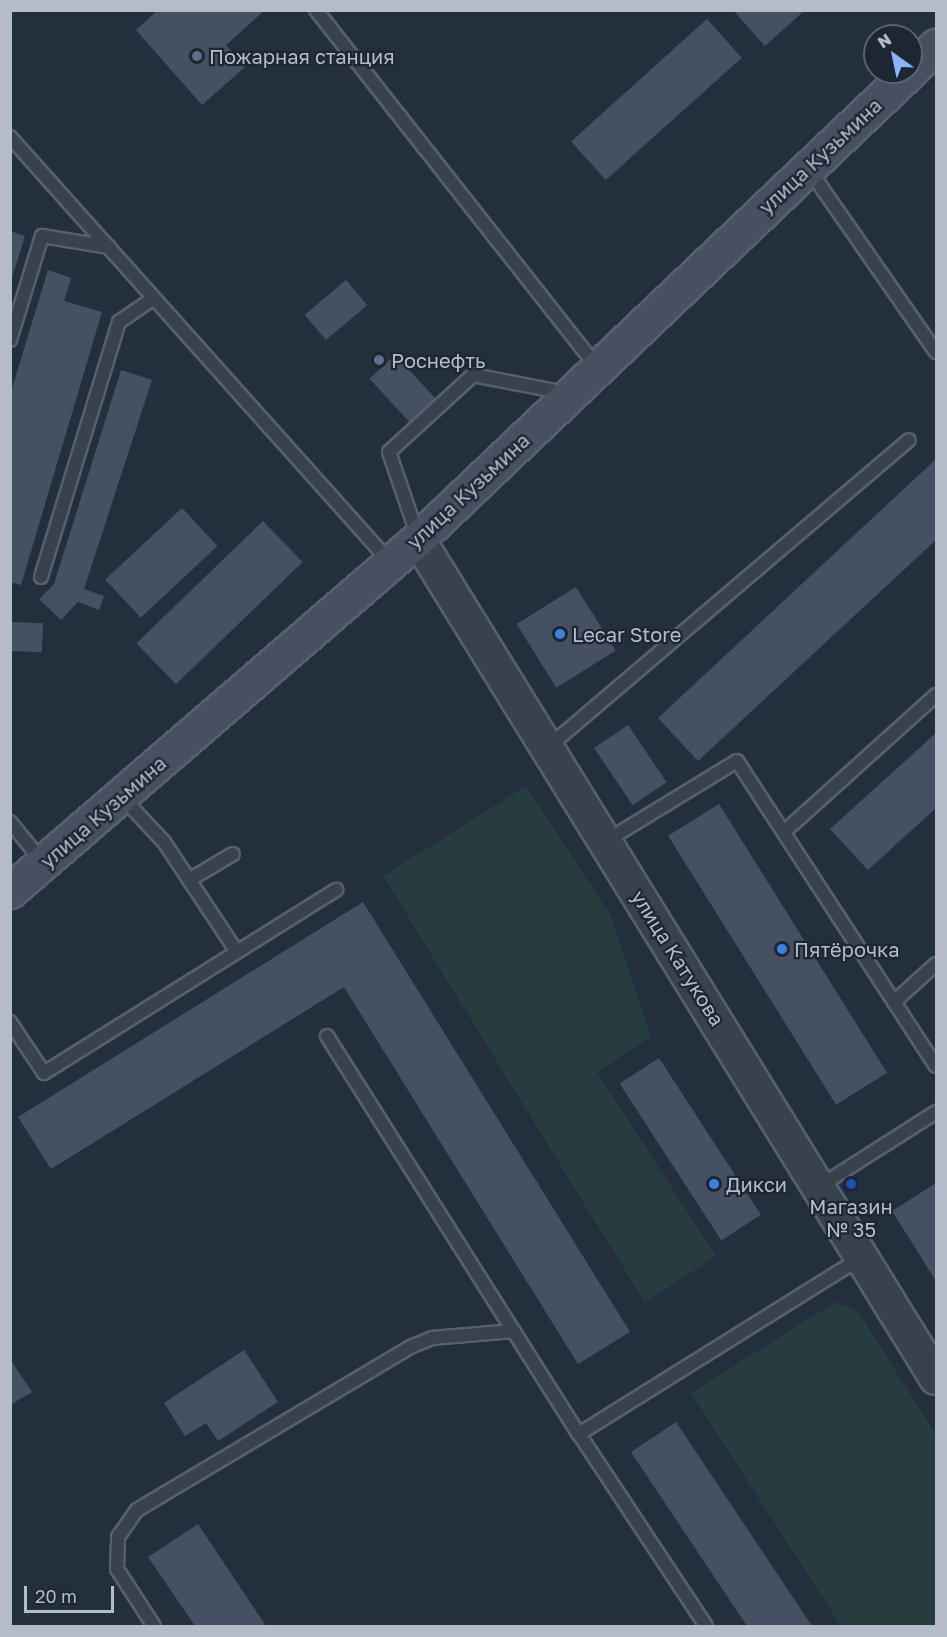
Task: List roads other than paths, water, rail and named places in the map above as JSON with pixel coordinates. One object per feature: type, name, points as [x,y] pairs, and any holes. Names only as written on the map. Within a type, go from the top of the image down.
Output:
[{"type":"main road","name":"улица Кузьмина","points":[[923,58],[936,46]]},
{"type":"main road","name":"улица Кузьмина","points":[[10,891],[418,539],[896,84]]},
{"type":"street","name":"улица Катукова","points":[[418,539],[936,1378]]},
{"type":"lane","points":[[316,10],[598,368]]},
{"type":"lane","points":[[10,137],[391,563]]},
{"type":"lane","points":[[808,168],[936,352]]},
{"type":"lane","points":[[10,340],[42,236],[109,247]]},
{"type":"lane","points":[[41,577],[119,322],[154,298]]},
{"type":"lane","points":[[418,539],[389,452],[473,375],[570,394]]},
{"type":"lane","points":[[547,748],[909,440]]},
{"type":"lane","points":[[783,832],[936,695]]},
{"type":"lane","points":[[605,841],[737,761],[936,1066]]},
{"type":"lane","points":[[121,796],[164,842],[237,952]]},
{"type":"lane","points":[[10,822],[43,863]]},
{"type":"lane","points":[[189,880],[233,854]]},
{"type":"lane","points":[[10,1022],[44,1073],[336,890]]},
{"type":"lane","points":[[894,1002],[936,964]]},
{"type":"lane","points":[[327,1036],[579,1434],[706,1626]]},
{"type":"lane","points":[[819,1187],[936,1112]]},
{"type":"lane","points":[[579,1434],[862,1257]]},
{"type":"lane","points":[[154,1626],[117,1569],[118,1537],[137,1509],[410,1347],[432,1338],[514,1332]]},
{"type":"place","name":"Пожарная станция","points":[[197,56]]},
{"type":"place","name":"Роснефть","points":[[379,360]]},
{"type":"place","name":"Lecar Store","points":[[560,634]]},
{"type":"place","name":"Пятёрочка","points":[[782,949]]},
{"type":"place","name":"Дикси","points":[[714,1184]]},
{"type":"place","name":"Магазин № 35","points":[[851,1184]]}]
